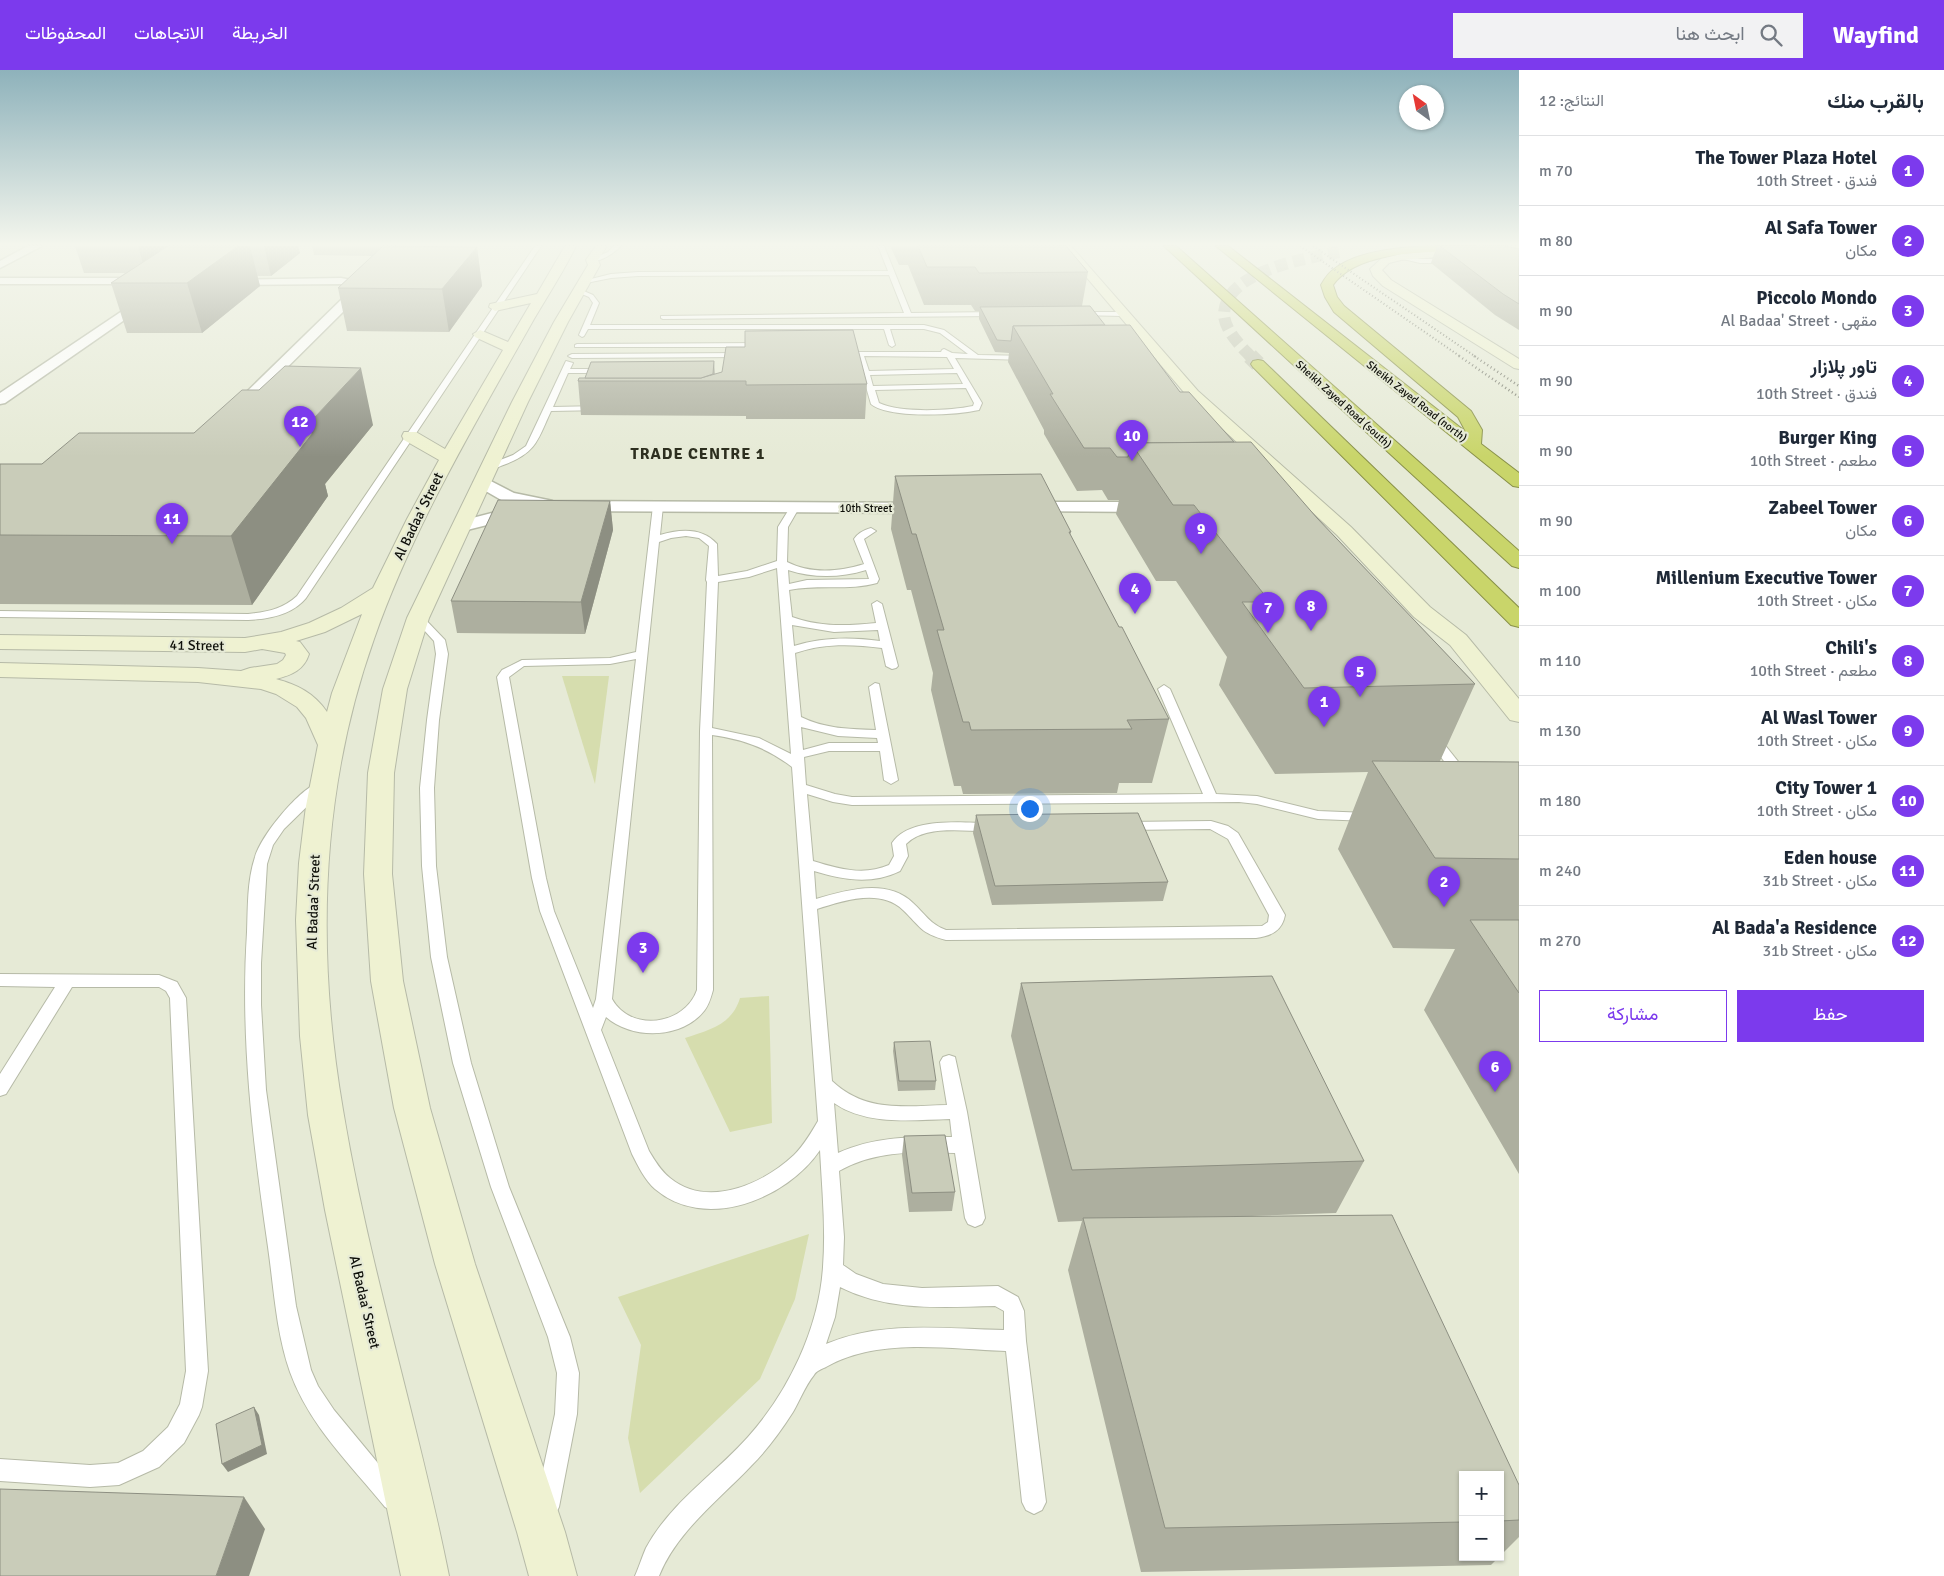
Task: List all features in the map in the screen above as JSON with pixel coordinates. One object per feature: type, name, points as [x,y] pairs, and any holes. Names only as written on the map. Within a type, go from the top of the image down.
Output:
[{"type":"highway","name":"Sheikh Zayed Road (south)","points":[[1247,316],[1519,562]]},
{"type":"highway","name":"Sheikh Zayed Road (north)","points":[[1310,316],[1519,482]]},
{"type":"highway","points":[[1348,316],[1464,414],[1474,430],[1473,445]]},
{"type":"highway","points":[[1258,364],[1519,620]]},
{"type":"main road","name":"Al Badaa' Street","points":[[420,1559],[347,1223],[323,1096],[311,976],[311,873],[322,785],[330,744],[345,687],[363,636],[382,591],[447,458],[529,316]]},
{"type":"main road","name":"Al Badaa' Street","points":[[553,1576],[542,1532],[455,1264],[412,1108],[387,980],[378,874],[381,773],[395,689],[418,618],[560,316]]},
{"type":"main road","points":[[1125,316],[1158,362],[1282,485],[1344,531],[1418,607],[1458,640],[1519,715]]},
{"type":"main road","points":[[1442,316],[1515,362]]},
{"type":"main road","points":[[480,334],[510,349]]},
{"type":"main road","points":[[410,436],[447,458]]},
{"type":"main road","name":"41 Street","points":[[0,642],[211,646],[260,643],[298,635],[338,620],[382,591]]},
{"type":"main road","points":[[226,677],[280,671],[294,663],[298,658],[298,654],[292,647],[260,643]]},
{"type":"main road","points":[[0,670],[226,677],[268,683],[286,689],[300,697],[311,707],[319,718],[330,744]]},
{"type":"street","points":[[0,400],[117,316]]},
{"type":"street","points":[[223,424],[332,316]]},
{"type":"street","name":"10th Street","points":[[487,474],[509,497],[553,506]]},
{"type":"street","name":"10th Street","points":[[463,526],[508,513],[553,506],[943,508]]},
{"type":"street","points":[[1002,508],[1170,507]]},
{"type":"street","points":[[1304,516],[1344,531]]},
{"type":"lane","points":[[0,614],[248,617],[270,614],[290,607],[301,598],[480,334],[490,316]]},
{"type":"lane","points":[[487,474],[526,451],[532,443],[591,316]]},
{"type":"lane","points":[[886,326],[892,344]]},
{"type":"lane","points":[[586,327],[924,327],[942,331],[978,357]]},
{"type":"lane","points":[[693,345],[695,327]]},
{"type":"lane","points":[[600,346],[607,328]]},
{"type":"lane","points":[[577,346],[773,345]]},
{"type":"lane","points":[[882,345],[901,345]]},
{"type":"lane","points":[[860,354],[875,404],[882,408],[895,410],[965,410],[979,406],[949,354],[929,346]]},
{"type":"lane","points":[[830,354],[949,354],[978,357],[1033,358]]},
{"type":"lane","points":[[572,356],[751,355]]},
{"type":"lane","points":[[565,371],[612,371]]},
{"type":"lane","points":[[866,373],[960,371]]},
{"type":"lane","points":[[871,388],[968,386]]},
{"type":"lane","points":[[548,409],[606,408]]},
{"type":"lane","points":[[594,1030],[604,999],[658,506]]},
{"type":"lane","points":[[647,1576],[656,1556],[675,1526],[757,1444],[785,1405],[807,1366],[825,1317],[833,1269],[834,1237],[827,1122],[782,563],[781,531],[783,523],[794,508]]},
{"type":"lane","points":[[784,588],[807,583],[870,582],[874,579],[859,539],[870,531]]},
{"type":"lane","points":[[604,999],[614,1015],[632,1025],[656,1028],[680,1021],[698,1008],[705,990],[706,731],[711,580],[714,546],[702,536],[690,534],[670,535],[654,541]]},
{"type":"lane","points":[[711,580],[749,574],[782,563],[791,568],[812,572],[843,572],[870,566]]},
{"type":"lane","points":[[877,604],[892,666]]},
{"type":"lane","name":"Al Badaa' Street","points":[[418,618],[439,640],[442,654],[433,720],[427,788],[429,866],[439,957],[462,1063],[500,1188],[559,1337],[568,1373],[566,1414],[542,1532]]},
{"type":"lane","points":[[786,619],[807,626],[829,629],[882,626]]},
{"type":"lane","points":[[789,651],[829,640],[855,640],[887,645]]},
{"type":"lane","points":[[642,654],[610,661],[522,664],[506,672],[504,677],[539,878],[547,911],[641,1154],[653,1174],[667,1188],[686,1197],[709,1201],[732,1199],[758,1190],[782,1176],[801,1160],[816,1142],[827,1122]]},
{"type":"lane","points":[[875,687],[891,780]]},
{"type":"lane","points":[[1164,689],[1211,798]]},
{"type":"lane","points":[[795,718],[808,726],[826,731],[883,734]]},
{"type":"lane","points":[[1422,724],[1470,787]]},
{"type":"lane","points":[[706,731],[735,734],[768,744],[798,760],[829,747],[886,747]]},
{"type":"lane","points":[[322,785],[278,826],[262,856],[259,871],[254,938],[253,1012],[258,1096],[269,1194],[294,1352],[307,1387],[326,1419],[420,1559]]},
{"type":"lane","points":[[800,787],[833,798],[852,801],[1211,798],[1257,800],[1318,815],[1384,817]]},
{"type":"lane","points":[[810,906],[832,899],[859,894],[893,896],[905,902],[927,928],[946,935],[1256,933],[1266,932],[1277,922],[1277,915],[1233,836],[1223,828],[1211,825],[1115,826]]},
{"type":"lane","points":[[806,864],[848,876],[876,875],[895,868],[901,856],[899,844],[903,838],[917,830],[1005,827]]},
{"type":"lane","points":[[0,980],[159,981],[169,984],[176,990],[179,1007],[197,1371],[191,1407],[176,1435],[150,1460],[119,1474],[90,1476],[0,1470]]},
{"type":"lane","points":[[0,1089],[67,981]]},
{"type":"lane","points":[[949,1062],[975,1218]]},
{"type":"lane","points":[[824,1084],[836,1095],[852,1104],[870,1109],[958,1112]]},
{"type":"lane","points":[[829,1167],[865,1149],[885,1145],[963,1145]]},
{"type":"lane","points":[[833,1269],[849,1282],[874,1291],[900,1296],[998,1296],[1011,1304],[1014,1311],[1015,1341],[1034,1502]]},
{"type":"lane","points":[[807,1366],[840,1348],[891,1338],[1015,1341]]},
{"type":"green space","points":[[562,676],[609,676],[595,784]]},
{"type":"green space","points":[[769,996],[772,1123],[730,1132],[685,1038],[719,1025],[731,1015],[740,998]]},
{"type":"green space","points":[[809,1234],[795,1299],[760,1379],[640,1493],[628,1438],[641,1345],[618,1297]]},
{"type":"building","points":[[985,316],[1098,316],[1105,325],[1013,326],[1011,341],[997,340]]},
{"type":"building","points":[[1130,325],[1180,392],[1189,392],[1234,442],[1131,443],[1128,457],[1117,457],[1110,448],[1084,448],[1050,394],[1053,394],[1013,326]]},
{"type":"building","points":[[853,330],[867,384],[746,385],[746,381],[578,381],[579,378],[701,378],[722,372],[726,347],[745,347],[745,331]]},
{"type":"building","points":[[714,361],[713,374],[701,378],[585,378],[591,362]]},
{"type":"building","points":[[285,366],[361,368],[300,433],[313,433],[231,536],[0,535],[0,464],[42,464],[79,433],[194,433],[242,390],[259,390]]},
{"type":"building","points":[[1251,442],[1317,518],[1475,684],[1304,688],[1242,602],[1270,602],[1194,505],[1173,505],[1131,443]]},
{"type":"building","points":[[1041,474],[1071,532],[1069,532],[1119,627],[1122,627],[1169,719],[1127,720],[1132,729],[971,730],[969,722],[963,722],[937,630],[944,630],[916,534],[912,534],[895,476]]},
{"type":"building","points":[[498,500],[610,501],[581,602],[451,601]]},
{"type":"building","points":[[1372,761],[1519,762],[1519,859],[1435,858]]},
{"type":"building","points":[[1138,813],[1168,882],[995,886],[976,815]]},
{"type":"building","points":[[1470,920],[1519,920],[1519,993]]},
{"type":"building","points":[[1272,976],[1364,1161],[1072,1170],[1021,983]]},
{"type":"building","points":[[930,1041],[936,1081],[899,1081],[894,1042]]},
{"type":"building","points":[[945,1135],[955,1192],[912,1193],[904,1136]]},
{"type":"building","points":[[1392,1215],[1519,1485],[1519,1520],[1504,1521],[1504,1471],[1459,1471],[1459,1522],[1165,1528],[1083,1218]]},
{"type":"building","points":[[254,1407],[262,1445],[222,1464],[216,1424]]},
{"type":"building","points":[[0,1489],[244,1497],[216,1576],[0,1576]]},
{"type":"tunnel","points":[[1224,316],[1227,327],[1234,338],[1251,357]]},
{"type":"tunnel","points":[[1251,357],[1258,364]]},
{"type":"railway","points":[[1402,316],[1461,357]]},
{"type":"railway","points":[[1416,316],[1476,357]]},
{"type":"railway","points":[[1459,356],[1519,397]]},
{"type":"railway","points":[[1474,356],[1519,386]]},
{"type":"place","name":"Al Bada'a Residence","points":[[300,447]]},
{"type":"place","name":"City Tower 1","points":[[1132,461]]},
{"type":"place","name":"Eden house","points":[[172,544]]},
{"type":"place","name":"Al Wasl Tower","points":[[1201,554]]},
{"type":"place","name":"تاور پلازار","points":[[1135,614]]},
{"type":"place","name":"Chili's","points":[[1311,631]]},
{"type":"place","name":"Millenium Executive Tower","points":[[1268,633]]},
{"type":"place","name":"Burger King","points":[[1360,697]]},
{"type":"place","name":"The Tower Plaza Hotel","points":[[1324,727]]},
{"type":"place","name":"Al Safa Tower","points":[[1444,907]]},
{"type":"place","name":"Piccolo Mondo","points":[[643,973]]},
{"type":"place","name":"Zabeel Tower","points":[[1495,1092]]},
{"type":"district","name":"TRADE CENTRE 1","points":[[698,453]]}]
